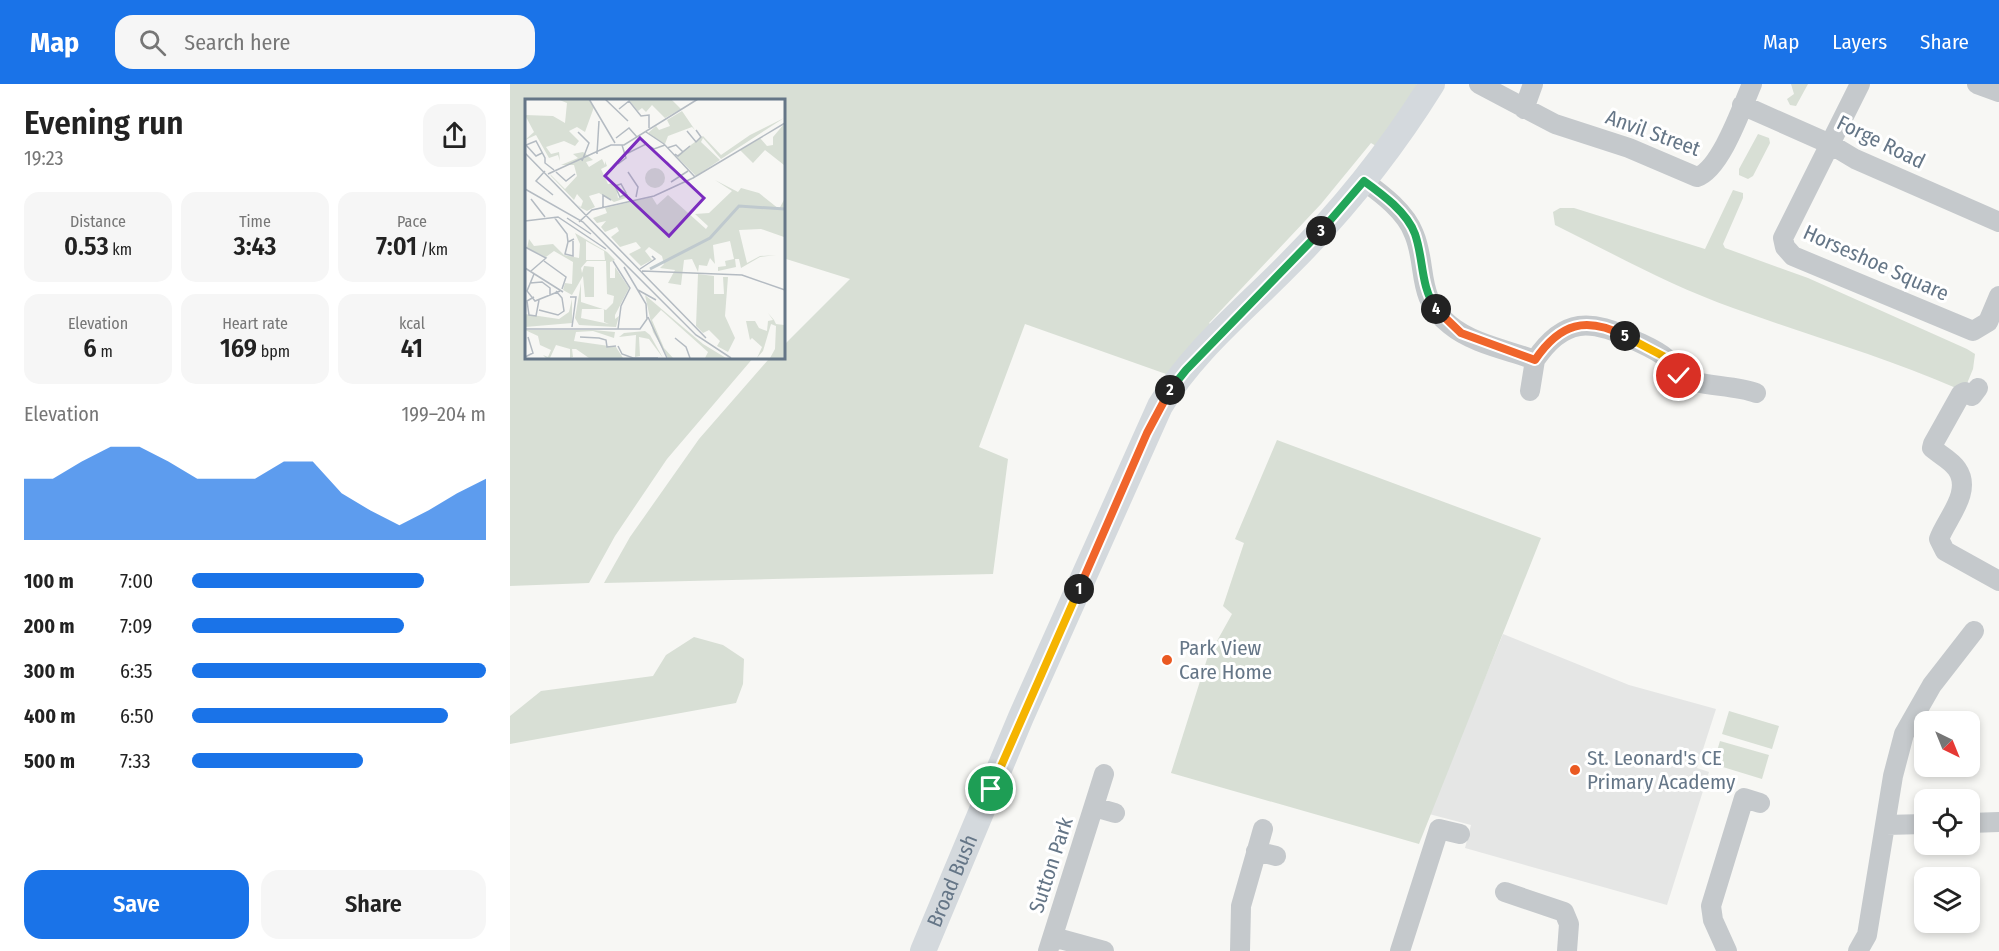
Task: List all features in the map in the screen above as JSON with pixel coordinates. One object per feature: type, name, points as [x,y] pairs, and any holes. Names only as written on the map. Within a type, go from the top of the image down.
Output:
[{"type":"main road","name":"Broad Bush","points":[[923,951],[1021,717],[1160,406],[1186,370],[1321,230],[1364,181],[1399,135],[1432,84]]},
{"type":"street","name":"Anvil Street","points":[[1479,84],[1555,124],[1629,147],[1697,177],[1705,173],[1720,153],[1752,84]]},
{"type":"street","points":[[1524,109],[1533,84]]},
{"type":"street","name":"Horseshoe Square","points":[[1860,84],[1783,238],[1785,248],[1793,256],[1973,331],[1988,322],[1999,296]]},
{"type":"street","points":[[1977,84],[1999,92]]},
{"type":"street","name":"Forge Road","points":[[1742,105],[1830,144],[1855,159],[1999,222]]},
{"type":"street","points":[[1364,181],[1380,193],[1410,226],[1417,242],[1426,293],[1441,317],[1461,333],[1535,360]]},
{"type":"street","points":[[1530,391],[1535,360],[1548,344],[1570,327],[1594,324],[1610,328],[1659,353],[1669,361],[1679,376],[1686,380],[1734,386],[1756,393]]},
{"type":"street","points":[[1978,388],[1972,396],[1963,393],[1956,400],[1933,444],[1932,448],[1957,468],[1961,478],[1960,494],[1939,539],[1945,551],[1999,581]]},
{"type":"street","points":[[1858,951],[1867,935],[1893,776],[1909,721],[1932,685],[1974,630]]},
{"type":"street","name":"Sutton Park","points":[[1104,774],[1050,944],[1104,951]]},
{"type":"street","points":[[1727,951],[1713,920],[1711,906],[1744,798],[1760,803]]},
{"type":"street","name":"Sutton Park","points":[[1094,807],[1115,813]]},
{"type":"street","points":[[1980,823],[1999,822]]},
{"type":"street","points":[[1886,825],[1914,824]]},
{"type":"street","points":[[1240,951],[1241,906],[1263,829]]},
{"type":"street","points":[[1400,951],[1408,895],[1439,829],[1460,834]]},
{"type":"street","points":[[1256,851],[1276,856]]},
{"type":"street","points":[[1505,892],[1564,912],[1569,924],[1567,951]]},
{"type":"shaded area","points":[[510,84],[1417,84],[1392,127],[1376,146],[1371,143],[1321,204],[1209,323],[1211,325],[1166,374],[1025,324],[979,447],[1008,459],[993,574],[604,583],[630,537],[699,439],[770,358],[784,358],[784,345],[850,279],[784,258],[784,99],[525,99],[525,358],[753,358],[667,459],[615,536],[589,583],[510,586]]},
{"type":"shaded area","points":[[1791,84],[1808,84],[1796,106],[1790,105],[1787,99],[1794,94]]},
{"type":"shaded area","points":[[1758,134],[1769,138],[1770,143],[1753,176],[1748,179],[1739,175],[1739,169]]},
{"type":"shaded area","points":[[1733,190],[1743,193],[1743,198],[1723,244],[1725,248],[1808,278],[1967,349],[1975,354],[1973,369],[1966,386],[1956,388],[1687,290],[1555,225],[1553,212],[1560,208],[1574,208],[1705,249]]},
{"type":"shaded area","points":[[1277,440],[1541,538],[1419,844],[1171,773],[1207,659],[1232,614],[1223,606],[1244,543],[1235,539]]},
{"type":"shaded area","name":"St. Leonard's CE Primary Academy","points":[[1503,634],[1629,685],[1716,709],[1697,768],[1709,772],[1667,905],[1465,848],[1471,825],[1429,814]]},
{"type":"shaded area","points":[[694,637],[723,645],[744,659],[743,684],[736,703],[510,744],[510,716],[541,691],[653,676],[666,655]]},
{"type":"shaded area","points":[[1729,711],[1779,726],[1772,749],[1722,734]]},
{"type":"shaded area","points":[[1720,741],[1769,755],[1762,779],[1713,764]]},
{"type":"place","name":"Park View Care Home","points":[[1167,660]]},
{"type":"place","name":"St. Leonard's CE Primary Academy","points":[[1575,770]]},
{"type":"route","points":[[991,789],[1132,465],[1167,394],[1186,370],[1290,263],[1364,181],[1395,207],[1410,226],[1417,242],[1426,293],[1441,317],[1461,333],[1535,360],[1542,349],[1570,327],[1600,325],[1659,353],[1669,361],[1679,376]]}]
